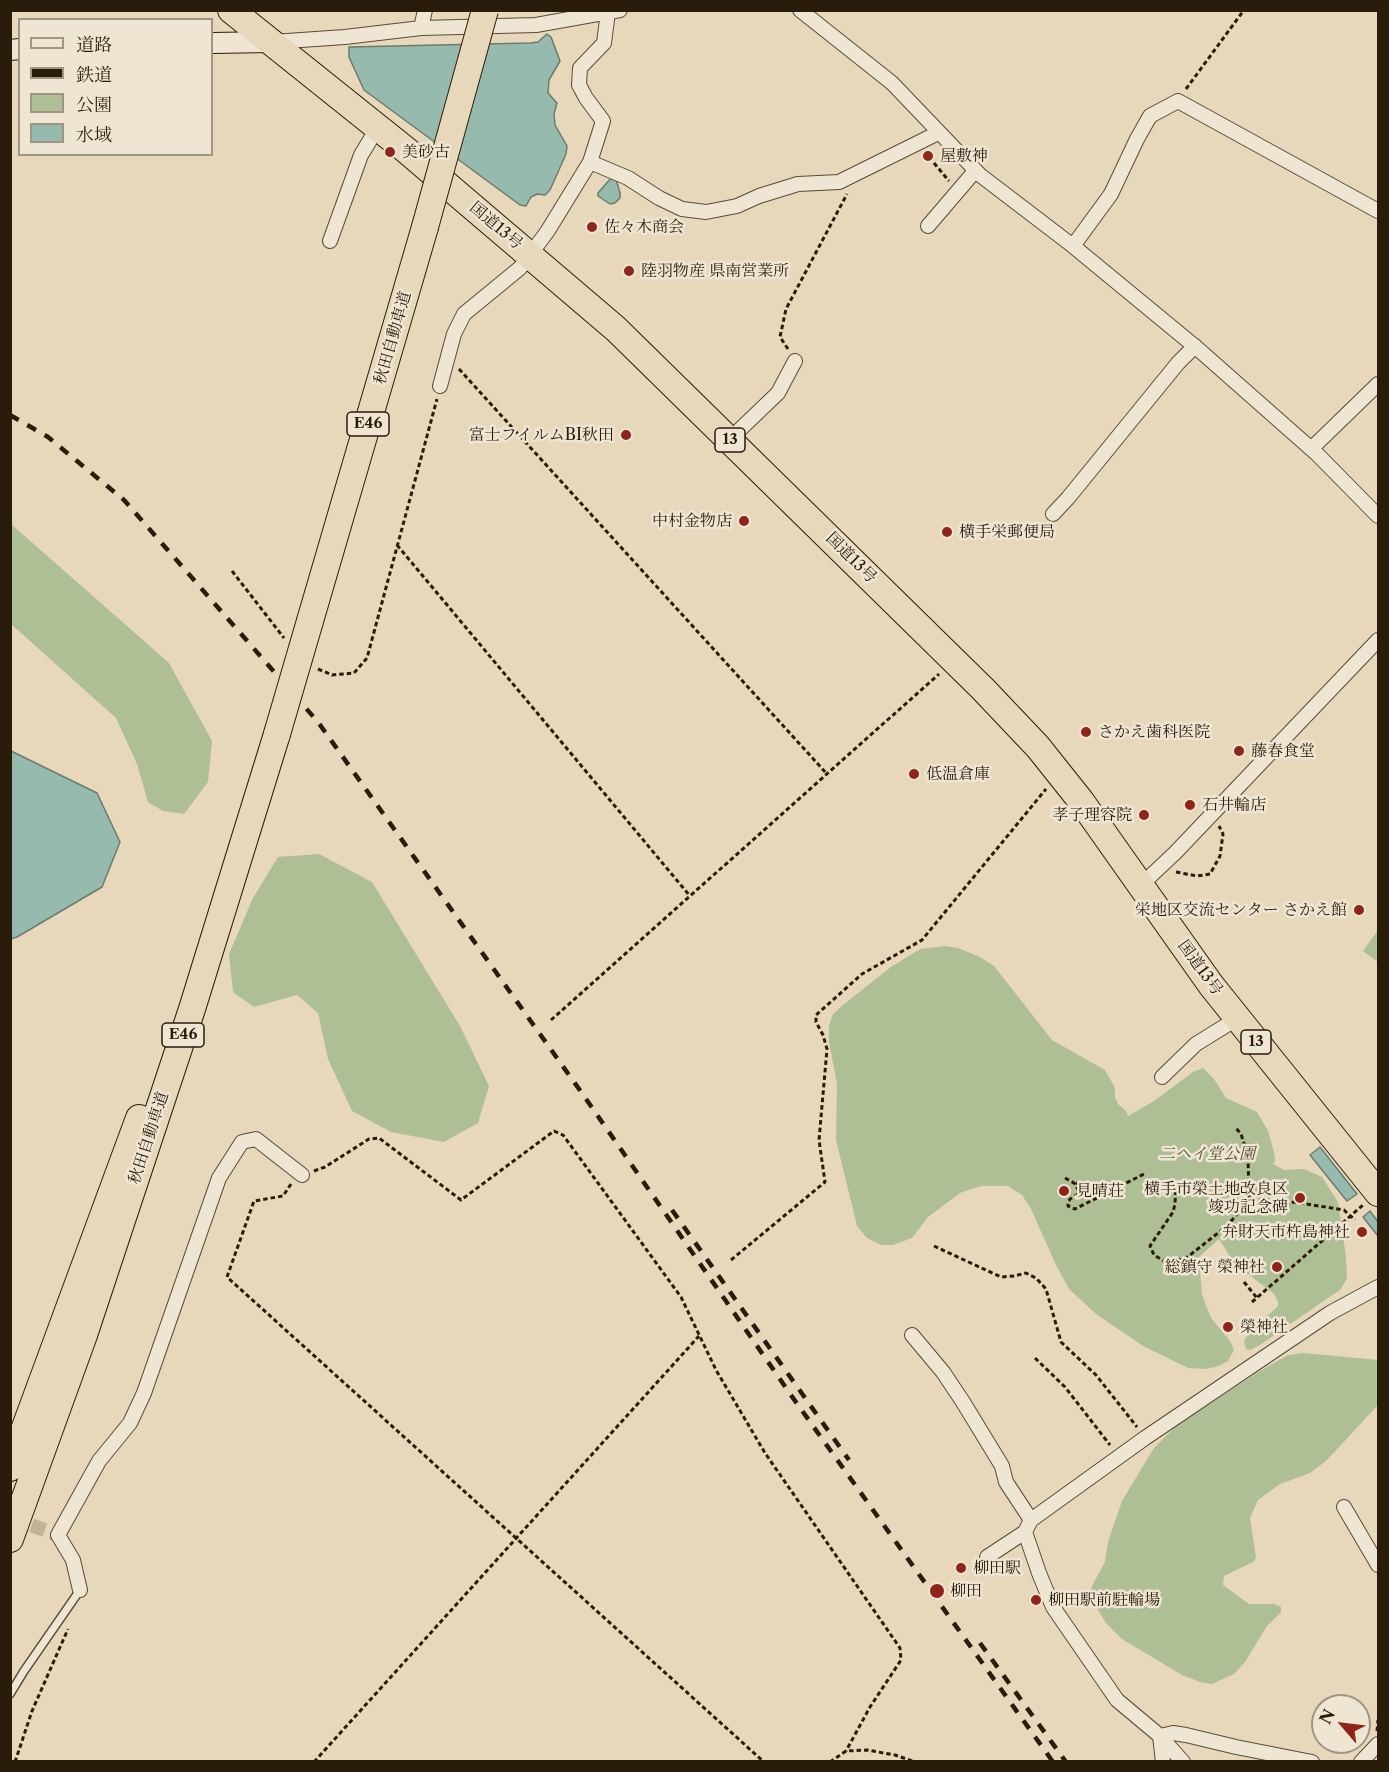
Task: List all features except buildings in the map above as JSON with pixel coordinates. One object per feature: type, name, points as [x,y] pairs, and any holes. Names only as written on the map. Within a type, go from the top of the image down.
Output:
[{"type":"highway","name":"国道13号","points":[[231,10],[378,128],[530,254],[616,329],[954,660],[1038,747],[1059,773],[1211,985],[1378,1193]]},
{"type":"highway","name":"秋田自動車道","points":[[10,1539],[84,1335],[188,1020],[277,734],[425,227],[485,10]]},
{"type":"highway","name":"秋田自動車道","points":[[10,1468],[277,734]]},
{"type":"street","points":[[420,28],[425,10]]},
{"type":"street","points":[[800,10],[892,83],[975,171],[1073,246],[1195,346],[1311,449],[1378,516]]},
{"type":"street","points":[[213,43],[345,37],[420,28],[536,25],[614,11],[604,43],[580,69],[579,85],[603,121],[590,162],[520,268],[464,314],[454,333],[440,387]]},
{"type":"street","points":[[1073,246],[1111,194],[1150,116],[1178,101],[1378,211]]},
{"type":"street","points":[[330,241],[361,155],[378,128]]},
{"type":"street","points":[[590,162],[628,178],[659,198],[682,209],[706,212],[737,206],[790,186],[839,182],[938,133]]},
{"type":"street","points":[[928,226],[975,171]]},
{"type":"street","points":[[1053,514],[1178,363],[1195,346]]},
{"type":"street","points":[[729,439],[778,393],[795,361]]},
{"type":"street","points":[[1311,449],[1378,384]]},
{"type":"street","points":[[1141,885],[1378,640]]},
{"type":"street","points":[[1162,1077],[1196,1044],[1238,1018]]},
{"type":"street","points":[[80,1590],[73,1560],[58,1535],[99,1461],[130,1423],[144,1393],[219,1178],[242,1142],[256,1139],[302,1174]]},
{"type":"street","points":[[987,1557],[1145,1438],[1330,1312],[1378,1287]]},
{"type":"street","points":[[912,1335],[943,1372],[1002,1466],[1006,1482],[1028,1526],[1039,1573],[1053,1607],[1117,1700],[1160,1736],[1183,1761]]},
{"type":"street","points":[[1344,1507],[1378,1565]]},
{"type":"street","points":[[1160,1736],[1173,1733],[1186,1735],[1312,1761]]},
{"type":"street","points":[[1160,1736],[1163,1761]]},
{"type":"street","points":[[1361,1761],[1378,1744]]},
{"type":"lane","points":[[10,1694],[80,1590]]},
{"type":"path","points":[[1178,101],[1244,10]]},
{"type":"path","points":[[934,163],[957,192]]},
{"type":"path","points":[[795,361],[780,337],[786,309],[858,174]]},
{"type":"path","points":[[449,358],[827,774]]},
{"type":"path","points":[[311,663],[319,671],[332,675],[354,673],[367,658],[440,387]]},
{"type":"path","points":[[397,545],[690,896]]},
{"type":"path","points":[[232,571],[286,640]]},
{"type":"path","points":[[551,1020],[954,660]]},
{"type":"path","points":[[731,1260],[825,1182],[819,1140],[826,1049],[824,1035],[816,1022],[816,1015],[868,970],[922,940],[1059,773]]},
{"type":"path","points":[[1161,866],[1197,876],[1210,874],[1220,856],[1222,834],[1218,824],[1210,815]]},
{"type":"path","points":[[1176,1183],[1173,1212],[1150,1246],[1154,1255],[1166,1262],[1184,1259],[1190,1255],[1227,1226],[1249,1200],[1248,1156],[1241,1134],[1235,1127]]},
{"type":"path","points":[[764,1761],[227,1277],[254,1201],[282,1196],[297,1176],[325,1167],[369,1138],[379,1137],[461,1200],[554,1131],[563,1135],[681,1297],[716,1370],[765,1453],[900,1648],[901,1660],[870,1707],[846,1751]]},
{"type":"path","points":[[1074,1183],[1079,1191],[1070,1199],[1068,1206],[1075,1209],[1144,1174]]},
{"type":"path","points":[[1065,1178],[1090,1188],[1100,1196]]},
{"type":"path","points":[[1252,1302],[1378,1193]]},
{"type":"path","points":[[1249,1200],[1269,1208],[1294,1202],[1344,1210],[1354,1220]]},
{"type":"path","points":[[934,1246],[1001,1277],[1026,1273],[1036,1278],[1047,1289],[1061,1342],[1096,1375],[1145,1438]]},
{"type":"path","points":[[1244,1282],[1257,1298]]},
{"type":"path","points":[[314,1761],[699,1336]]},
{"type":"path","points":[[1035,1359],[1065,1387],[1085,1410],[1119,1457]]},
{"type":"path","points":[[15,1761],[32,1711],[72,1621]]},
{"type":"path","points":[[830,1761],[846,1751],[867,1750],[915,1761]]},
{"type":"green space","points":[[11,524],[169,663],[212,741],[208,782],[184,814],[163,811],[148,802],[137,764],[116,718],[11,624]]},
{"type":"green space","points":[[319,854],[372,882],[460,1026],[489,1086],[478,1123],[444,1142],[391,1132],[352,1111],[328,1059],[318,1013],[297,995],[254,1007],[233,992],[229,954],[253,898],[278,857]]},
{"type":"green space","points":[[1378,930],[1378,962],[1363,951]]},
{"type":"green space","name":"二ヘイ堂公園","points":[[945,946],[958,948],[994,966],[1052,1040],[1105,1070],[1115,1088],[1118,1104],[1128,1116],[1154,1101],[1193,1072],[1203,1068],[1214,1079],[1226,1098],[1257,1112],[1268,1131],[1274,1152],[1273,1164],[1284,1170],[1304,1169],[1322,1177],[1338,1202],[1347,1278],[1341,1289],[1260,1345],[1250,1350],[1246,1349],[1244,1341],[1248,1334],[1278,1306],[1278,1302],[1274,1294],[1234,1263],[1219,1239],[1199,1257],[1202,1295],[1211,1318],[1230,1341],[1234,1350],[1228,1361],[1219,1366],[1206,1369],[1188,1368],[1143,1346],[1096,1314],[1069,1289],[1031,1209],[1022,1195],[1008,1186],[981,1186],[960,1193],[928,1217],[912,1238],[893,1245],[881,1245],[867,1238],[857,1226],[836,1140],[837,1084],[829,1042],[829,1026],[833,1014],[891,967],[920,949]]},
{"type":"green space","points":[[1304,1353],[1378,1360],[1378,1405],[1326,1461],[1310,1473],[1280,1484],[1258,1500],[1250,1518],[1256,1558],[1253,1562],[1224,1576],[1223,1585],[1249,1604],[1274,1604],[1281,1607],[1281,1612],[1267,1626],[1245,1662],[1234,1674],[1212,1684],[1200,1682],[1182,1675],[1122,1639],[1106,1623],[1095,1605],[1091,1595],[1092,1586],[1105,1562],[1108,1542],[1122,1501],[1154,1448],[1175,1427],[1260,1371],[1288,1355]]},
{"type":"water","points":[[547,34],[551,37],[560,61],[549,80],[548,93],[557,103],[554,114],[555,125],[567,146],[566,154],[550,190],[545,195],[537,194],[531,197],[526,206],[520,205],[364,90],[349,57],[349,47],[530,43],[538,42]]},
{"type":"water","points":[[612,177],[616,179],[620,198],[610,204],[598,196],[598,193]]},
{"type":"water","points":[[11,751],[97,793],[120,842],[102,887],[11,939]]},
{"type":"water","points":[[1320,1147],[1357,1194],[1347,1201],[1310,1155]]},
{"type":"water","points":[[1370,1211],[1378,1222],[1378,1236],[1363,1217]]},
{"type":"tunnel","points":[[12,1518],[58,1535]]},
{"type":"railway","points":[[10,415],[48,437],[124,500],[318,722],[584,1096],[793,1398],[1053,1762]]},
{"type":"railway","points":[[672,1210],[849,1460]]},
{"type":"railway","points":[[980,1643],[1066,1762]]},
{"type":"place","name":"美砂古","points":[[390,152]]},
{"type":"place","name":"屋敷神","points":[[928,156]]},
{"type":"place","name":"佐々木商会","points":[[592,227]]},
{"type":"place","name":"陸羽物産 県南営業所","points":[[629,271]]},
{"type":"place","name":"富士フイルムBI秋田","points":[[626,435]]},
{"type":"place","name":"中村金物店","points":[[744,521]]},
{"type":"place","name":"横手栄郵便局","points":[[947,532]]},
{"type":"place","name":"さかえ歯科医院","points":[[1086,732]]},
{"type":"place","name":"藤春食堂","points":[[1239,751]]},
{"type":"place","name":"低温倉庫","points":[[914,774]]},
{"type":"place","name":"石井輪店","points":[[1190,805]]},
{"type":"place","name":"孝子理容院","points":[[1144,815]]},
{"type":"place","name":"栄地区交流センター さかえ館","points":[[1359,910]]},
{"type":"place","name":"見晴荘","points":[[1064,1191]]},
{"type":"place","name":"横手市榮土地改良区 竣功記念碑","points":[[1300,1198]]},
{"type":"place","name":"弁財天市杵島神社","points":[[1362,1232]]},
{"type":"place","name":"総鎮守 榮神社","points":[[1277,1267]]},
{"type":"place","name":"榮神社","points":[[1228,1327]]},
{"type":"place","name":"柳田駅","points":[[961,1568]]},
{"type":"place","name":"柳田","points":[[937,1591]]},
{"type":"place","name":"柳田駅前駐輪場","points":[[1036,1600]]}]
